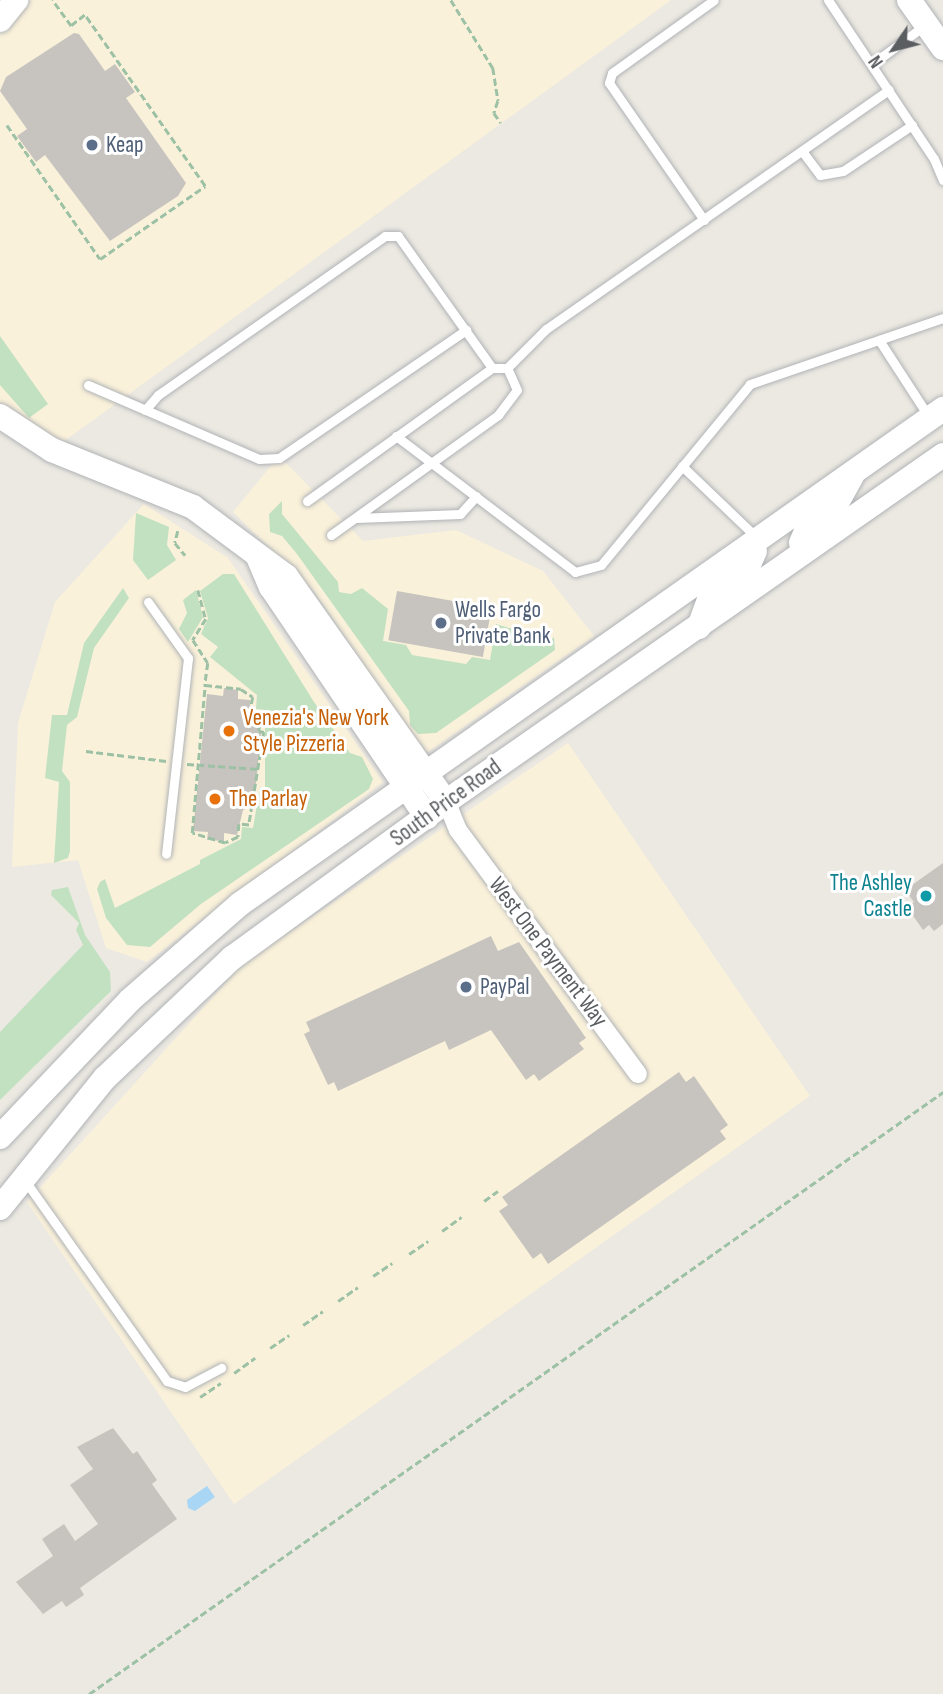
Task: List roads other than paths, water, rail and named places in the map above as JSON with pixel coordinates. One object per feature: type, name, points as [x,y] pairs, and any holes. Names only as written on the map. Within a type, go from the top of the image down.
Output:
[{"type":"main road","points":[[0,20],[16,0]]},
{"type":"main road","points":[[909,0],[943,48]]},
{"type":"main road","name":"South Price Road","points":[[0,1137],[71,1059],[211,927],[415,779],[936,414]]},
{"type":"main road","points":[[0,416],[52,450],[193,507],[224,526],[258,557],[271,587],[437,810]]},
{"type":"main road","name":"South Price Road","points":[[0,1209],[105,1078],[193,992],[272,927],[943,455]]},
{"type":"main road","points":[[801,555],[806,531],[832,512],[854,472]]},
{"type":"main road","points":[[698,627],[709,599],[750,562],[757,539]]},
{"type":"street","name":"West One Payment Way","points":[[437,810],[458,830],[638,1074]]},
{"type":"lane","points":[[704,220],[609,83],[612,73],[714,0]]},
{"type":"lane","points":[[828,0],[912,125],[943,180]]},
{"type":"lane","points":[[872,64],[926,24]]},
{"type":"lane","points":[[307,501],[492,368],[507,368],[545,328],[889,90]]},
{"type":"lane","points":[[802,151],[820,175],[843,172],[912,125]]},
{"type":"lane","points":[[145,410],[158,395],[385,236],[398,236],[492,368]]},
{"type":"lane","points":[[396,436],[575,572],[601,565],[750,384],[943,318]]},
{"type":"lane","points":[[88,385],[259,459],[279,458],[466,330]]},
{"type":"lane","points":[[879,340],[936,414]]},
{"type":"lane","points":[[331,535],[498,415],[517,390],[507,368]]},
{"type":"lane","points":[[682,466],[757,539]]},
{"type":"lane","points":[[354,519],[460,514],[476,496]]},
{"type":"lane","points":[[148,602],[188,659],[166,854]]},
{"type":"lane","points":[[23,1177],[167,1381],[186,1387],[221,1368]]},
{"type":"water","points":[[207,1486],[215,1497],[195,1511],[188,1508],[187,1500]]},
{"type":"place","name":"Keap","points":[[92,145]]},
{"type":"place","name":"Wells Fargo Private Bank","points":[[441,623]]},
{"type":"place","name":"Venezia's New York Style Pizzeria","points":[[229,731]]},
{"type":"place","name":"The Parlay","points":[[215,799]]},
{"type":"place","name":"The Ashley Castle","points":[[926,896]]},
{"type":"place","name":"PayPal","points":[[466,987]]}]
